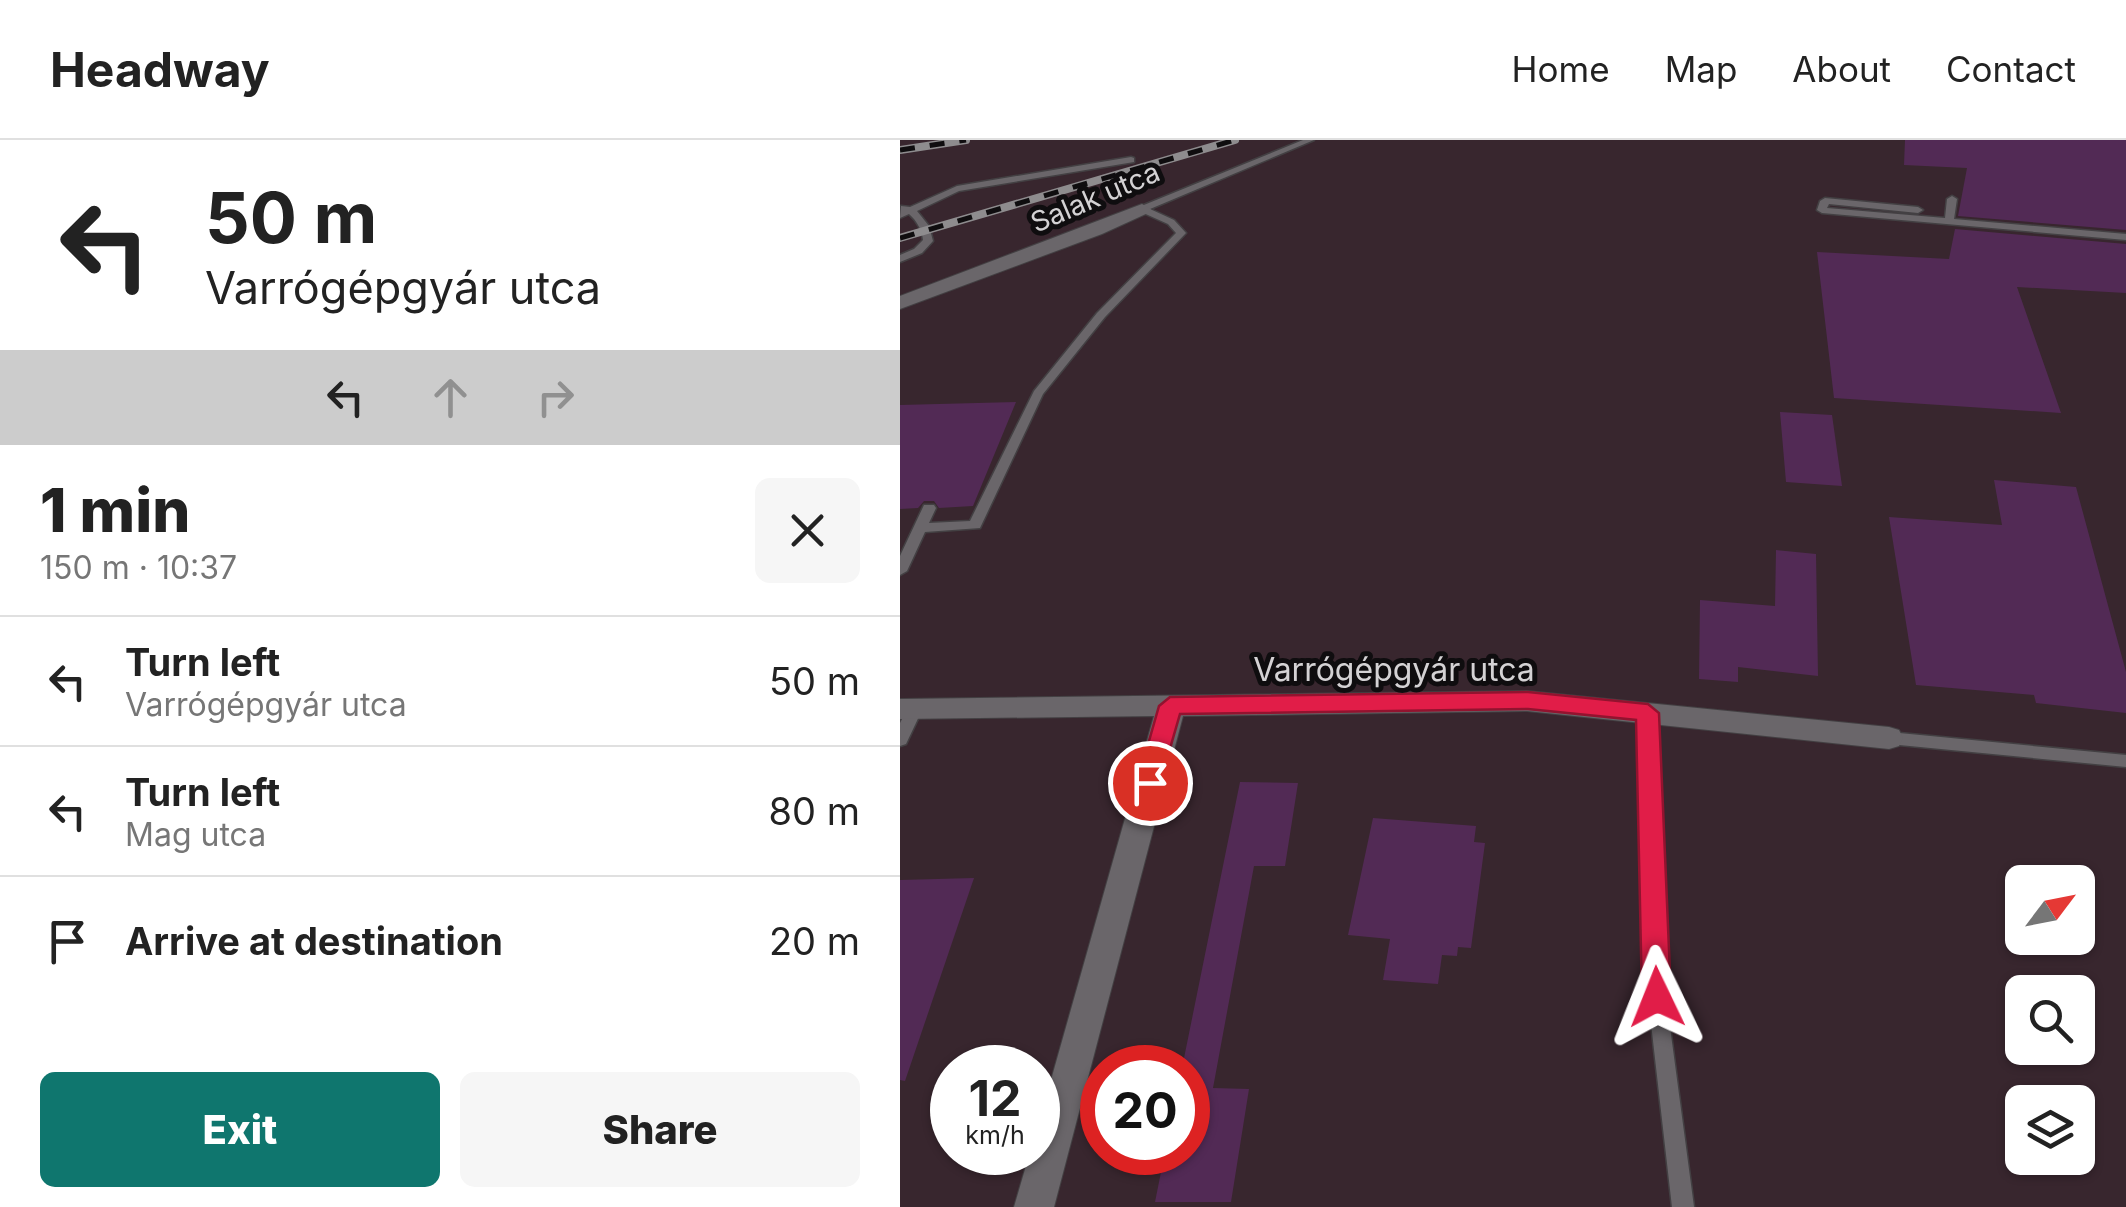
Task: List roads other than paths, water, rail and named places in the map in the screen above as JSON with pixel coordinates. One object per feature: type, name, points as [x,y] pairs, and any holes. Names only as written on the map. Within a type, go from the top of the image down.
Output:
[{"type":"street","name":"Salak utca","points":[[900,303],[1142,209]]},
{"type":"street","name":"Varrógépgyár utca","points":[[908,708],[1528,701],[1889,738]]},
{"type":"street","points":[[1034,1207],[1170,706]]},
{"type":"lane","name":"Salak utca","points":[[1142,209],[1310,140]]},
{"type":"lane","points":[[900,260],[928,241],[928,231],[904,210],[957,189],[1131,160]]},
{"type":"lane","points":[[1949,222],[1952,199]]},
{"type":"lane","points":[[1918,210],[1825,201],[1822,210],[2126,237]]},
{"type":"lane","points":[[920,528],[975,525],[1038,393],[1101,315],[1181,233],[1171,222],[1142,209]]},
{"type":"lane","points":[[900,571],[929,508]]},
{"type":"lane","points":[[900,740],[908,708]]},
{"type":"lane","points":[[1648,713],[1657,997],[1682,1207]]},
{"type":"lane","name":"Varrógépgyár utca","points":[[1889,738],[2126,761]]},
{"type":"railway","points":[[900,150],[966,140]]},
{"type":"railway","points":[[900,238],[1235,140]]}]
